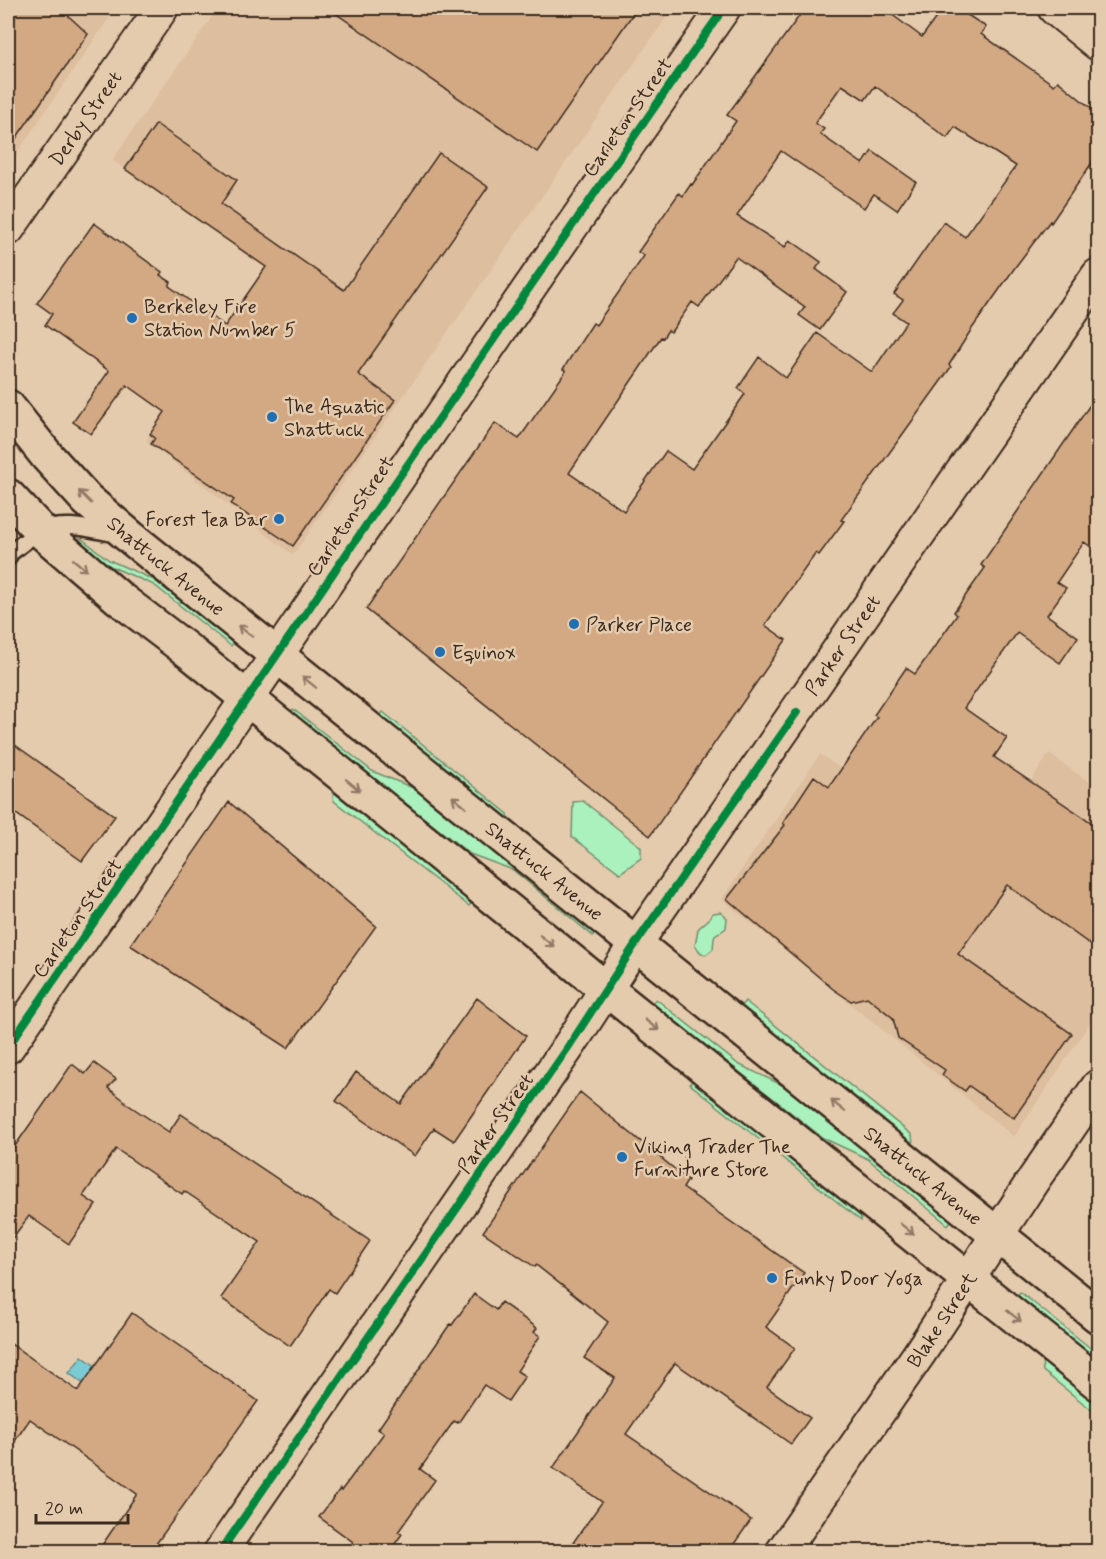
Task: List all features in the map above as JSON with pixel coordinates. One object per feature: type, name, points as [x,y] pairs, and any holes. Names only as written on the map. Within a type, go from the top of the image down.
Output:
[{"type":"main road","name":"Shattuck Avenue","points":[[8,407],[47,456],[87,500],[129,536],[1098,1316]]},
{"type":"main road","points":[[8,496],[41,531],[120,599],[1098,1383]]},
{"type":"street","name":"Derby Street","points":[[8,229],[162,8]]},
{"type":"street","name":"Carleton Street","points":[[8,1047],[572,223],[724,8]]},
{"type":"street","points":[[1054,8],[1098,44]]},
{"type":"street","name":"Parker Street","points":[[220,1551],[569,1046],[636,943],[1098,275]]},
{"type":"street","name":"Blake Street","points":[[782,1551],[1098,1086]]},
{"type":"lane","points":[[9,555],[41,531],[69,526],[129,536]]},
{"type":"shaded area","points":[[8,8],[116,8],[8,166]]},
{"type":"shaded area","points":[[218,8],[673,8],[293,555],[146,441],[265,268],[112,160]]},
{"type":"shaded area","points":[[820,754],[974,864],[1049,754],[1098,788],[1098,1011],[1014,1137],[722,899]]},
{"type":"green space","points":[[74,539],[82,539],[109,560],[154,580],[233,643],[231,646],[154,585],[103,563]]},
{"type":"green space","points":[[293,709],[372,771],[418,790],[596,930],[593,936],[513,870],[470,854],[290,713]]},
{"type":"green space","points":[[383,712],[508,814],[510,822],[379,716]]},
{"type":"green space","points":[[332,791],[472,902],[469,906],[334,801]]},
{"type":"green space","points":[[583,801],[641,847],[641,858],[620,873],[572,837],[573,802]]},
{"type":"green space","points":[[721,912],[727,918],[726,928],[715,934],[713,949],[705,955],[695,945],[698,929],[713,913]]},
{"type":"green space","points":[[656,999],[738,1064],[782,1085],[952,1219],[948,1225],[868,1159],[823,1138],[652,1003]]},
{"type":"green space","points":[[745,1001],[912,1135],[913,1144],[741,1006]]},
{"type":"green space","points":[[692,1080],[861,1214],[861,1221],[690,1084]]},
{"type":"green space","points":[[1020,1292],[1098,1354],[1098,1360],[1017,1296]]},
{"type":"green space","points":[[1042,1361],[1098,1406],[1098,1415],[1043,1371]]},
{"type":"water","points":[[82,1356],[117,1382],[104,1399],[69,1373]]},
{"type":"building","points":[[8,8],[60,8],[88,34],[8,150]]},
{"type":"building","points":[[328,8],[637,8],[537,152]]},
{"type":"building","points":[[805,8],[883,8],[922,37],[943,8],[957,8],[986,27],[981,34],[1054,85],[1058,81],[1098,114],[1098,154],[1051,223],[1050,221],[1016,266],[971,330],[949,365],[951,367],[841,520],[844,521],[819,555],[816,553],[765,625],[786,640],[650,836],[366,609],[495,423],[519,439],[566,371],[563,369],[593,323],[596,325],[644,256],[638,252],[679,193],[683,196],[692,185],[736,121],[727,115]],"holes":[[[842,85],[865,100],[875,86],[947,138],[955,127],[1016,166],[965,237],[944,222],[894,294],[903,300],[893,313],[906,322],[872,372],[817,333],[786,378],[759,357],[738,388],[745,394],[692,469],[666,451],[624,511],[569,473],[661,337],[663,338],[668,330],[671,332],[692,302],[699,307],[736,257],[805,307],[799,315],[820,330],[847,292],[816,269],[821,262],[790,240],[785,247],[737,216],[781,151],[864,208],[874,194],[897,210],[916,182],[872,151],[863,164],[820,134],[824,129],[815,123]]]},
{"type":"building","points":[[156,124],[237,180],[221,204],[344,290],[439,153],[488,187],[358,374],[395,400],[293,546],[231,504],[234,500],[151,444],[155,438],[150,434],[165,412],[127,385],[91,434],[73,422],[109,371],[45,325],[52,314],[37,303],[94,223],[162,272],[160,275],[171,282],[169,286],[225,326],[266,267],[125,169]]},
{"type":"building","points":[[1098,393],[1098,552],[1084,542],[1057,582],[1066,588],[1047,615],[1078,637],[1060,663],[1017,633],[964,708],[1007,738],[994,757],[1098,827],[1098,950],[1007,885],[958,954],[1072,1034],[1014,1118],[969,1086],[965,1091],[942,1075],[945,1070],[898,1038],[893,1018],[867,997],[851,1001],[833,989],[727,899],[785,825],[783,823],[814,776],[829,787],[877,717],[874,715],[906,668],[915,674],[957,615],[954,612],[985,568],[981,565]]},
{"type":"building","points":[[8,740],[115,816],[82,861],[8,808]]},
{"type":"building","points":[[229,802],[376,926],[288,1048],[130,945]]},
{"type":"building","points":[[477,998],[526,1036],[454,1141],[434,1128],[415,1156],[336,1101],[356,1072],[401,1104]]},
{"type":"building","points":[[94,1063],[116,1079],[108,1088],[124,1102],[169,1132],[181,1114],[370,1241],[335,1293],[329,1289],[290,1346],[221,1298],[260,1242],[184,1191],[182,1194],[116,1149],[83,1196],[96,1205],[69,1244],[29,1216],[8,1244],[8,1156],[72,1064],[85,1074]]},
{"type":"building","points":[[580,1092],[688,1180],[683,1188],[804,1273],[766,1327],[795,1348],[767,1387],[810,1418],[791,1444],[675,1363],[626,1434],[751,1520],[729,1551],[567,1551],[602,1502],[553,1468],[615,1378],[584,1358],[608,1322],[536,1265],[535,1267],[483,1232]]},
{"type":"building","points":[[474,1294],[496,1310],[501,1302],[537,1328],[534,1332],[540,1336],[517,1371],[525,1376],[508,1401],[484,1385],[458,1423],[454,1421],[420,1469],[435,1480],[398,1532],[402,1534],[390,1551],[347,1551],[353,1542],[319,1517],[384,1433],[378,1429],[450,1324],[452,1325]]},
{"type":"building","points":[[132,1313],[258,1401],[151,1551],[98,1551],[137,1494],[30,1419],[8,1451],[8,1342],[78,1391]]},
{"type":"cycle path","points":[[8,1047],[724,8]]},
{"type":"cycle path","points":[[220,1552],[569,1046],[636,943],[797,712]]},
{"type":"place","name":"Berkeley Fire Station Number 5","points":[[132,318]]},
{"type":"place","name":"The Aquatic Shattuck","points":[[272,417]]},
{"type":"place","name":"Forest Tea Bar","points":[[279,519]]},
{"type":"place","name":"Parker Place","points":[[574,624]]},
{"type":"place","name":"Equinox","points":[[440,652]]},
{"type":"place","name":"Viking Trader The Furniture Store","points":[[622,1157]]},
{"type":"place","name":"Funky Door Yoga","points":[[772,1278]]}]
